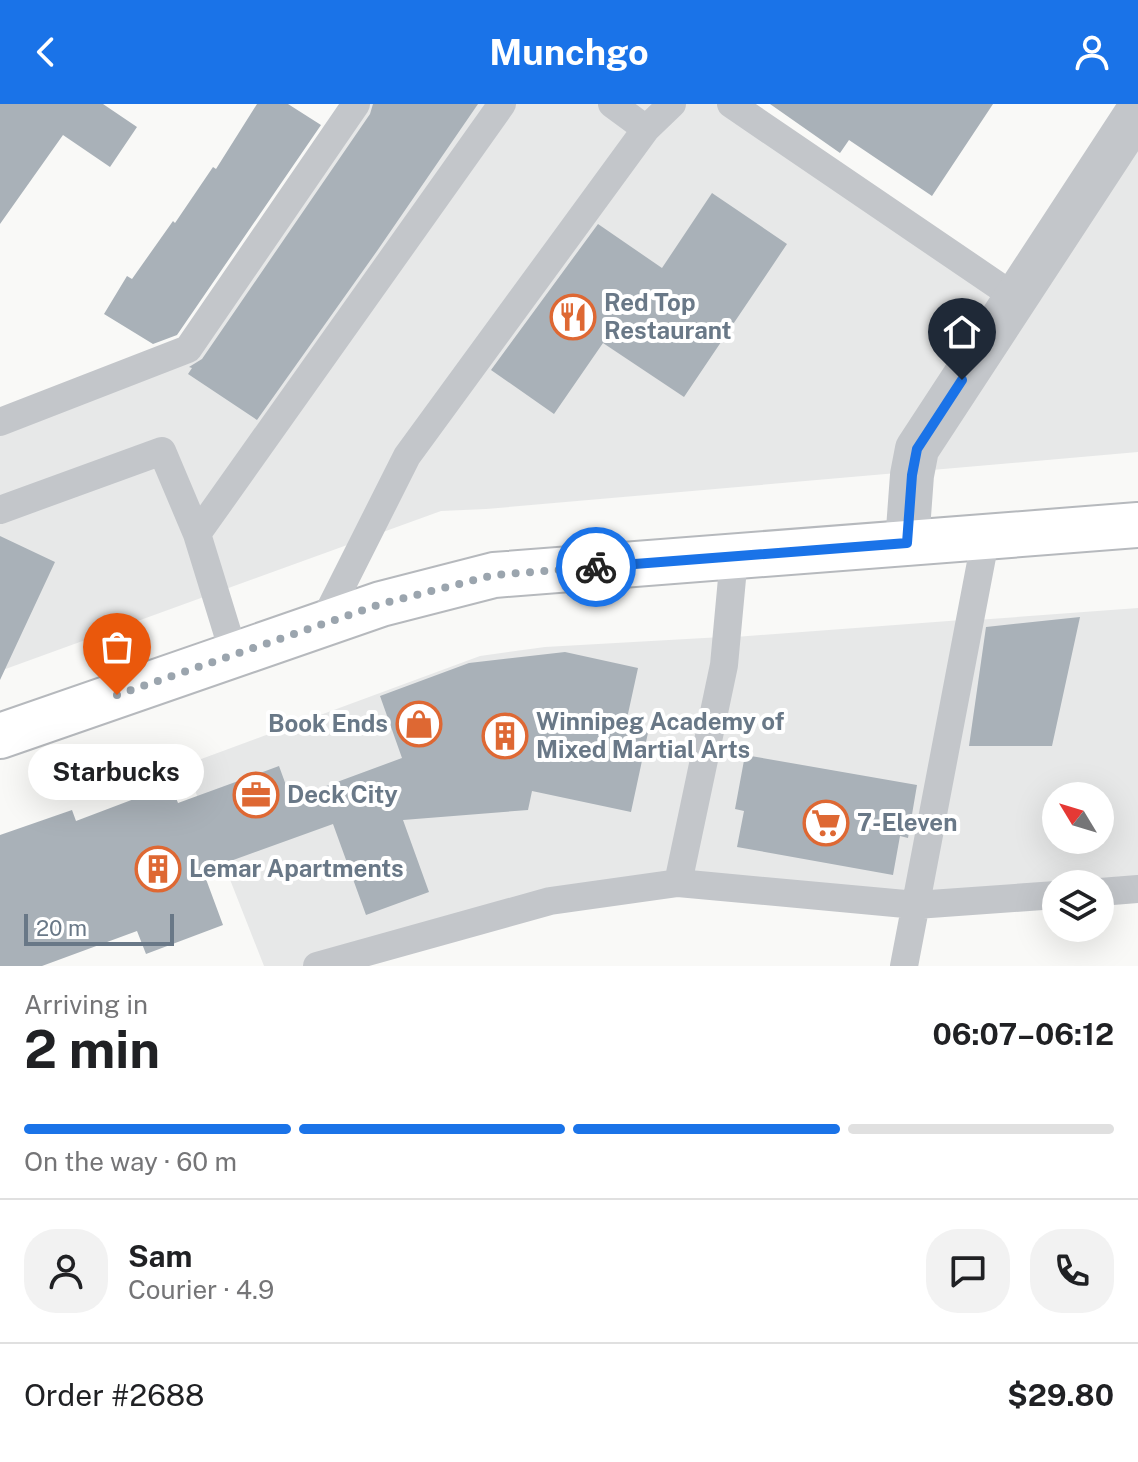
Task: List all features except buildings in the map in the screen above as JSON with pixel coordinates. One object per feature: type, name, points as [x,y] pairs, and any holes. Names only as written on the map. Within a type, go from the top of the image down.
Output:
[{"type":"highway","points":[[0,736],[381,604],[494,575],[1138,525]]},
{"type":"street","points":[[907,543],[917,449],[1138,111]]},
{"type":"lane","points":[[0,422],[188,349],[356,104]]},
{"type":"lane","points":[[197,534],[502,104]]},
{"type":"lane","points":[[612,104],[646,129]]},
{"type":"lane","points":[[323,623],[407,456],[646,129],[672,104]]},
{"type":"lane","points":[[731,104],[1016,298]]},
{"type":"lane","points":[[0,510],[162,451],[197,534],[234,654]]},
{"type":"lane","points":[[904,966],[986,536]]},
{"type":"lane","points":[[678,883],[724,665],[734,557]]},
{"type":"lane","points":[[317,966],[550,901],[678,883],[916,905],[1042,896]]},
{"type":"lane","points":[[1114,891],[1138,889]]},
{"type":"shaded area","points":[[360,104],[718,104],[1020,307],[1138,127],[1138,452],[441,511],[0,671],[0,427],[190,354]]},
{"type":"shaded area","points":[[1138,608],[1138,880],[1114,882],[1114,870],[1042,870],[1042,885],[926,897],[977,620]]},
{"type":"shaded area","points":[[962,620],[908,896],[688,877],[735,637]]},
{"type":"shaded area","points":[[722,637],[671,878],[311,966],[264,966],[185,765],[480,656],[545,647]]},
{"type":"way so far","points":[[117,695],[323,623],[458,583],[494,575],[596,567]]},
{"type":"place","name":"Red Top Restaurant","points":[[573,317]]},
{"type":"place","name":"Starbucks","points":[[117,695]]},
{"type":"place","name":"Book Ends","points":[[419,724]]},
{"type":"place","name":"Winnipeg Academy of Mixed Martial Arts","points":[[505,736]]},
{"type":"place","name":"Deck City","points":[[256,795]]},
{"type":"place","name":"7-Eleven","points":[[826,823]]},
{"type":"place","name":"Lemar Apartments","points":[[158,869]]},
{"type":"route","points":[[596,567],[907,543],[917,449],[962,380]]}]
